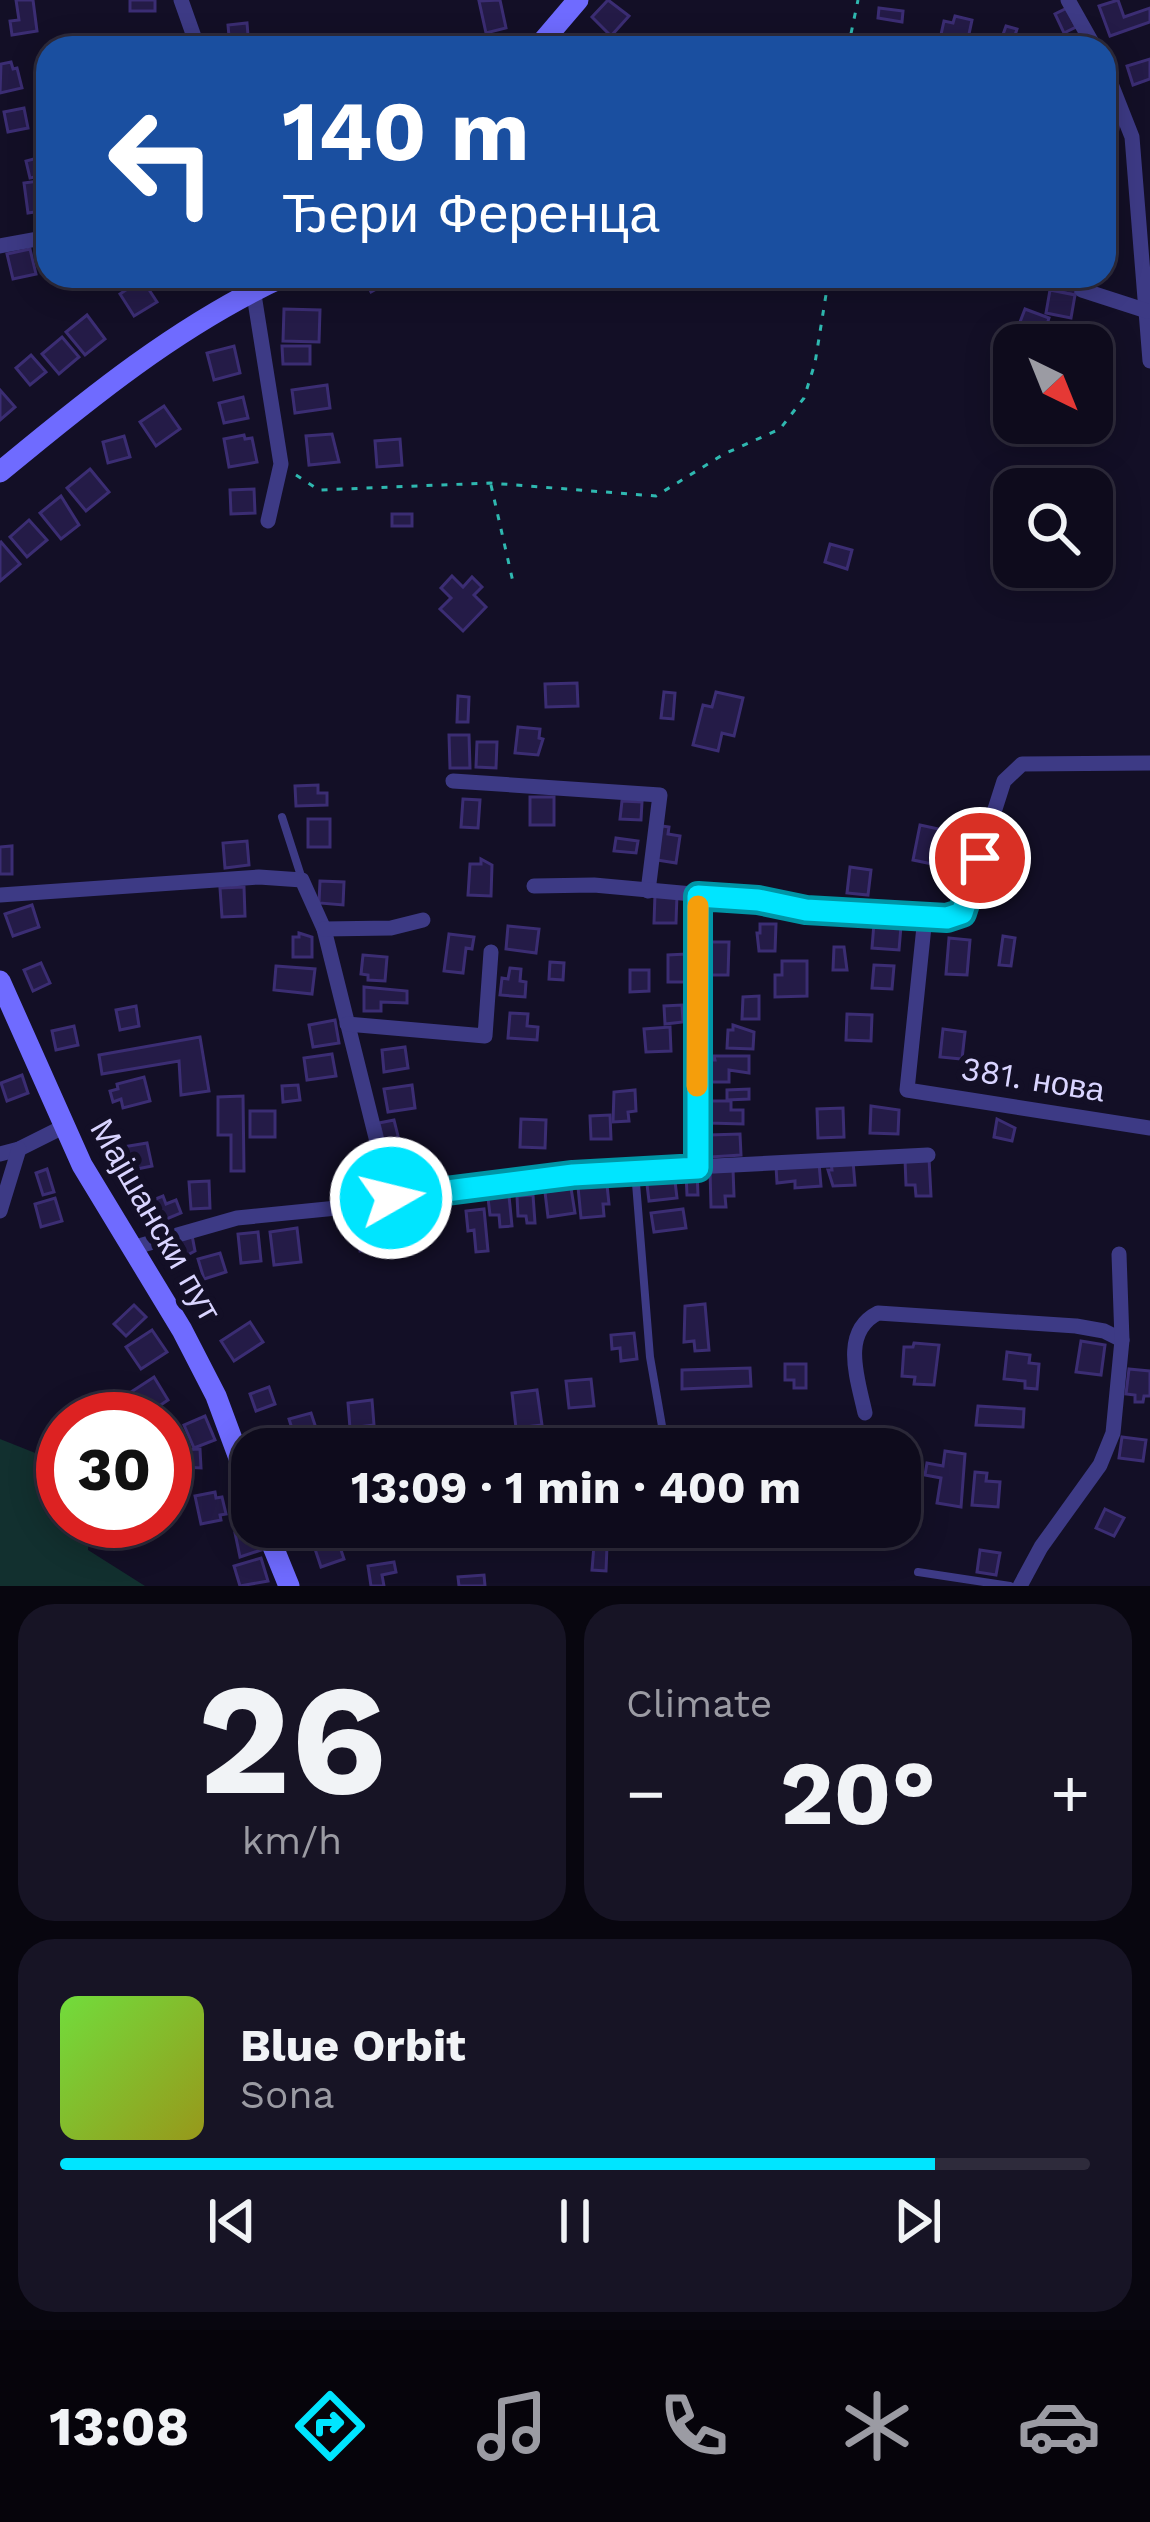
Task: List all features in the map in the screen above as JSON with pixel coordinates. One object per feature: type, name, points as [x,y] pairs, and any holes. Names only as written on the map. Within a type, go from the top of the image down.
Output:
[{"type":"street","points":[[181,0],[194,36]]},
{"type":"street","points":[[547,36],[578,0]]},
{"type":"street","points":[[1068,0],[1088,36]]},
{"type":"street","points":[[1116,96],[1132,137],[1150,362]]},
{"type":"street","points":[[0,245],[36,239]]},
{"type":"street","points":[[0,472],[104,389],[245,288]]},
{"type":"street","points":[[253,288],[281,464],[268,521]]},
{"type":"street","points":[[1082,290],[1147,311]]},
{"type":"street","points":[[534,886],[594,885],[758,900],[806,910],[947,918],[962,913],[1004,781],[1022,764],[1150,763]]},
{"type":"street","points":[[453,781],[660,795],[648,891]]},
{"type":"street","points":[[0,896],[259,877],[302,880],[324,929],[391,1198]]},
{"type":"street","points":[[698,896],[698,1168]]},
{"type":"street","name":"381. нова","points":[[925,916],[907,1090],[1150,1128]]},
{"type":"street","points":[[324,929],[391,928],[423,920]]},
{"type":"street","points":[[347,1024],[485,1036],[491,952]]},
{"type":"street","name":"Мајшански пут","points":[[0,981],[63,1126],[182,1330],[231,1436]]},
{"type":"street","points":[[0,1154],[63,1126]]},
{"type":"street","points":[[0,1211],[20,1149]]},
{"type":"street","points":[[132,1248],[236,1218],[391,1198],[635,1171],[928,1155]]},
{"type":"street","points":[[1020,1586],[1107,1451],[1122,1340],[1119,1254]]},
{"type":"street","points":[[865,1413],[855,1341],[861,1325],[878,1313],[1076,1326],[1122,1340]]},
{"type":"street","points":[[274,1548],[289,1586]]},
{"type":"lane","points":[[282,818],[302,880]]},
{"type":"lane","points":[[635,1171],[650,1357],[662,1428]]},
{"type":"lane","points":[[918,1572],[1010,1586]]},
{"type":"path","points":[[850,36],[858,0]]},
{"type":"path","points":[[281,464],[319,490],[490,483],[656,496],[724,454],[780,428],[804,398],[827,288]]},
{"type":"path","points":[[490,483],[513,582]]},
{"type":"green space","points":[[0,1439],[36,1453],[36,1548],[88,1548],[145,1586],[0,1586]]},
{"type":"building","points":[[16,0],[33,0],[37,31],[12,35],[10,21],[19,20]]},
{"type":"building","points":[[130,0],[155,0],[155,11],[130,11]]},
{"type":"building","points":[[500,0],[506,28],[486,33],[479,1]]},
{"type":"building","points":[[608,0],[629,16],[611,36],[592,17]]},
{"type":"building","points":[[1118,0],[1124,17],[1150,8],[1150,22],[1110,36],[1099,6]]},
{"type":"building","points":[[879,8],[903,11],[902,22],[878,18]]},
{"type":"building","points":[[1067,8],[1076,27],[1064,33],[1055,14]]},
{"type":"building","points":[[955,16],[972,20],[969,36],[941,36],[944,21],[953,23]]},
{"type":"building","points":[[247,23],[248,36],[229,36],[228,25]]},
{"type":"building","points":[[1006,26],[1017,29],[1015,36],[1002,36]]},
{"type":"building","points":[[1150,59],[1150,79],[1133,85],[1127,66]]},
{"type":"building","points":[[11,62],[22,88],[0,93],[1,64]]},
{"type":"building","points":[[24,108],[28,128],[8,132],[4,112]]},
{"type":"building","points":[[36,158],[36,177],[30,178],[26,161]]},
{"type":"building","points":[[36,181],[36,212],[28,213],[24,183]]},
{"type":"building","points":[[30,249],[36,274],[13,279],[7,254]]},
{"type":"building","points":[[129,288],[148,288],[157,302],[134,316],[120,294]]},
{"type":"building","points":[[1050,288],[1077,288],[1075,295]]},
{"type":"building","points":[[1050,290],[1075,295],[1071,318],[1046,313]]},
{"type":"building","points":[[284,309],[320,310],[319,342],[283,341]]},
{"type":"building","points":[[1025,309],[1049,318],[1047,324],[1020,322]]},
{"type":"building","points":[[87,315],[105,339],[85,355],[66,332]]},
{"type":"building","points":[[62,337],[79,357],[59,374],[42,354]]},
{"type":"building","points":[[234,346],[240,373],[214,380],[207,353]]},
{"type":"building","points":[[282,346],[310,346],[310,364],[283,364]]},
{"type":"building","points":[[31,355],[46,372],[30,385],[16,368]]},
{"type":"building","points":[[327,385],[330,408],[295,413],[292,390]]},
{"type":"building","points":[[0,390],[15,407],[0,420]]},
{"type":"building","points":[[243,397],[248,418],[224,423],[219,403]]},
{"type":"building","points":[[164,406],[180,429],[156,446],[140,422]]},
{"type":"building","points":[[332,434],[339,462],[309,465],[306,436]]},
{"type":"building","points":[[124,436],[130,457],[108,463],[103,442]]},
{"type":"building","points":[[252,438],[257,462],[229,467],[224,439]]},
{"type":"building","points":[[400,439],[402,465],[377,467],[375,441]]},
{"type":"building","points":[[90,469],[109,492],[86,511],[67,488]]},
{"type":"building","points":[[254,489],[255,513],[231,514],[230,490]]},
{"type":"building","points":[[61,496],[79,525],[61,539],[40,513]]},
{"type":"building","points":[[392,514],[412,514],[412,526],[392,526]]},
{"type":"building","points":[[29,520],[47,540],[27,557],[10,537]]},
{"type":"building","points":[[0,543],[20,564],[0,581]]},
{"type":"building","points":[[830,544],[852,550],[847,569],[825,562]]},
{"type":"building","points":[[452,576],[463,587],[472,577],[482,587],[474,595],[486,607],[463,631],[440,609],[451,598],[441,588]]},
{"type":"building","points":[[577,683],[578,706],[546,707],[545,684]]},
{"type":"building","points":[[664,692],[675,693],[673,719],[661,718]]},
{"type":"building","points":[[716,692],[743,698],[734,736],[722,733],[718,751],[693,745],[703,705],[712,707]]},
{"type":"building","points":[[458,696],[469,697],[468,722],[457,722]]},
{"type":"building","points":[[518,727],[540,729],[543,739],[538,755],[515,753]]},
{"type":"building","points":[[449,735],[469,735],[470,768],[450,768]]},
{"type":"building","points":[[477,742],[497,742],[496,768],[476,767]]},
{"type":"building","points":[[318,785],[318,793],[327,793],[327,805],[296,806],[295,786]]},
{"type":"building","points":[[530,797],[554,797],[554,825],[530,825]]},
{"type":"building","points":[[463,799],[480,800],[478,828],[461,827]]},
{"type":"building","points":[[622,801],[642,802],[641,820],[620,819]]},
{"type":"building","points":[[308,819],[330,819],[330,847],[308,847]]},
{"type":"building","points":[[920,825],[948,831],[937,865],[913,860]]},
{"type":"building","points":[[662,826],[669,827],[668,834],[680,836],[676,863],[657,860]]},
{"type":"building","points":[[616,838],[638,841],[636,853],[614,851]]},
{"type":"building","points":[[247,841],[249,865],[225,868],[223,843]]},
{"type":"building","points":[[12,846],[12,874],[0,874],[0,847]]},
{"type":"building","points":[[481,859],[492,865],[491,896],[468,895],[470,864],[481,864]]},
{"type":"building","points":[[850,867],[871,870],[868,895],[847,893]]},
{"type":"building","points":[[320,881],[344,882],[343,905],[319,903]]},
{"type":"building","points":[[244,887],[245,916],[222,917],[220,888]]},
{"type":"building","points":[[655,894],[677,894],[676,923],[654,923]]},
{"type":"building","points":[[32,905],[39,927],[13,936],[5,914]]},
{"type":"building","points":[[874,923],[901,926],[899,950],[872,948]]},
{"type":"building","points":[[760,924],[776,924],[775,951],[759,951]]},
{"type":"building","points":[[508,926],[539,929],[536,953],[506,949]]},
{"type":"building","points":[[299,933],[312,937],[312,957],[293,957],[293,937]]},
{"type":"building","points":[[449,934],[474,937],[472,949],[466,948],[463,973],[444,971]]},
{"type":"building","points":[[1003,936],[1015,938],[1011,966],[999,965]]},
{"type":"building","points":[[949,938],[970,940],[967,975],[946,974]]},
{"type":"building","points":[[710,942],[729,942],[728,975],[710,975]]},
{"type":"building","points":[[834,947],[844,947],[847,970],[833,970]]},
{"type":"building","points":[[686,954],[687,982],[668,982],[668,955]]},
{"type":"building","points":[[363,955],[387,957],[385,981],[368,980],[368,975],[361,974]]},
{"type":"building","points":[[782,961],[807,961],[807,996],[775,997],[775,975],[782,975]]},
{"type":"building","points":[[550,962],[564,963],[563,980],[549,979]]},
{"type":"building","points":[[41,963],[50,983],[33,991],[24,970]]},
{"type":"building","points":[[874,965],[894,966],[892,989],[872,988]]},
{"type":"building","points":[[276,966],[315,969],[312,994],[274,990]]},
{"type":"building","points":[[510,968],[521,969],[525,997],[500,995],[502,978],[508,979]]},
{"type":"building","points":[[630,970],[649,970],[649,991],[630,992]]},
{"type":"building","points":[[364,987],[407,991],[407,1003],[381,1002],[381,1011],[364,1011]]},
{"type":"building","points":[[759,996],[759,1019],[742,1019],[743,997]]},
{"type":"building","points":[[682,1005],[683,1022],[665,1024],[664,1006]]},
{"type":"building","points":[[136,1006],[139,1026],[120,1030],[116,1010]]},
{"type":"building","points":[[510,1013],[528,1014],[527,1026],[538,1027],[537,1040],[508,1038]]},
{"type":"building","points":[[847,1014],[872,1015],[871,1041],[846,1040]]},
{"type":"building","points":[[335,1020],[339,1043],[313,1047],[309,1025]]},
{"type":"building","points":[[733,1025],[754,1032],[753,1049],[727,1048]]},
{"type":"building","points":[[74,1026],[78,1045],[56,1050],[52,1031]]},
{"type":"building","points":[[670,1027],[671,1051],[646,1052],[644,1029]]},
{"type":"building","points":[[943,1029],[965,1032],[962,1059],[940,1057]]},
{"type":"building","points":[[200,1037],[209,1091],[181,1095],[179,1061],[102,1074],[99,1055]]},
{"type":"building","points":[[405,1047],[408,1068],[384,1072],[382,1050]]},
{"type":"building","points":[[332,1054],[336,1076],[307,1080],[304,1058]]},
{"type":"building","points":[[714,1056],[749,1056],[749,1073],[729,1070],[729,1082],[709,1082],[709,1060],[715,1060]]},
{"type":"building","points":[[22,1075],[28,1093],[7,1101],[1,1083]]},
{"type":"building","points":[[144,1077],[150,1101],[123,1108],[121,1099],[113,1102],[110,1091],[118,1089],[117,1084]]},
{"type":"building","points":[[298,1085],[300,1100],[283,1102],[282,1086]]},
{"type":"building","points":[[412,1085],[415,1108],[388,1112],[384,1089]]},
{"type":"building","points":[[749,1089],[749,1099],[727,1100],[727,1090]]},
{"type":"building","points":[[635,1090],[636,1111],[628,1112],[629,1121],[613,1122],[614,1092]]},
{"type":"building","points":[[243,1096],[244,1171],[231,1171],[231,1135],[218,1135],[218,1097]]},
{"type":"building","points":[[709,1101],[731,1101],[731,1110],[743,1110],[743,1124],[709,1123]]},
{"type":"building","points":[[871,1106],[899,1110],[898,1134],[870,1133]]},
{"type":"building","points":[[843,1108],[844,1137],[818,1138],[817,1109]]},
{"type":"building","points":[[250,1111],[275,1111],[275,1137],[250,1137]]},
{"type":"building","points":[[610,1115],[611,1139],[591,1139],[590,1116]]},
{"type":"building","points":[[521,1119],[546,1120],[545,1148],[520,1147]]},
{"type":"building","points":[[997,1119],[1015,1128],[1012,1141],[994,1137]]},
{"type":"building","points":[[394,1120],[401,1148],[386,1152],[379,1123]]},
{"type":"building","points":[[740,1134],[741,1155],[710,1157],[709,1135]]},
{"type":"building","points":[[147,1143],[152,1166],[127,1171],[123,1147]]},
{"type":"building","points":[[429,1152],[432,1172],[403,1177],[400,1158]]},
{"type":"building","points":[[929,1158],[931,1196],[916,1196],[915,1185],[906,1185],[905,1159]]},
{"type":"building","points":[[853,1161],[855,1185],[833,1186],[828,1170],[832,1170],[831,1162]]},
{"type":"building","points":[[819,1163],[821,1186],[795,1188],[795,1181],[777,1183],[776,1166]]},
{"type":"building","points":[[47,1169],[54,1192],[43,1195],[36,1173]]},
{"type":"building","points":[[733,1169],[734,1196],[725,1196],[726,1207],[711,1207],[710,1170]]},
{"type":"building","points":[[697,1172],[698,1195],[687,1195],[686,1173]]},
{"type":"building","points":[[674,1173],[677,1198],[649,1201],[646,1176]]},
{"type":"building","points":[[209,1181],[210,1208],[191,1209],[189,1182]]},
{"type":"building","points":[[607,1185],[609,1204],[603,1204],[604,1216],[581,1218],[578,1187]]},
{"type":"building","points":[[571,1188],[575,1213],[548,1217],[545,1192]]},
{"type":"building","points":[[437,1195],[442,1226],[411,1231],[408,1212],[427,1209],[425,1197]]},
{"type":"building","points":[[533,1195],[535,1223],[527,1223],[526,1216],[518,1216],[517,1196]]},
{"type":"building","points":[[163,1196],[166,1204],[176,1200],[181,1213],[152,1225],[143,1204]]},
{"type":"building","points":[[509,1196],[512,1226],[500,1227],[499,1215],[490,1215],[488,1198]]},
{"type":"building","points":[[55,1198],[62,1221],[41,1227],[35,1204]]},
{"type":"building","points":[[484,1209],[488,1251],[476,1252],[466,1211]]},
{"type":"building","points":[[683,1209],[686,1228],[654,1232],[651,1213]]},
{"type":"building","points":[[381,1219],[385,1247],[360,1251],[356,1223]]},
{"type":"building","points":[[297,1228],[301,1262],[274,1265],[270,1232]]},
{"type":"building","points":[[191,1230],[195,1251],[174,1262],[164,1241]]},
{"type":"building","points":[[258,1232],[261,1261],[241,1263],[238,1234]]},
{"type":"building","points":[[220,1253],[226,1272],[204,1279],[198,1259]]},
{"type":"building","points":[[705,1304],[709,1350],[695,1351],[694,1341],[684,1342],[685,1306]]},
{"type":"building","points":[[134,1305],[146,1317],[126,1336],[114,1324]]},
{"type":"building","points":[[250,1322],[263,1342],[234,1361],[221,1341]]},
{"type":"building","points":[[152,1330],[167,1352],[141,1369],[126,1347]]},
{"type":"building","points":[[634,1333],[637,1359],[621,1361],[620,1348],[612,1349],[611,1335]]},
{"type":"building","points":[[1081,1341],[1105,1345],[1101,1375],[1076,1372]]},
{"type":"building","points":[[939,1345],[934,1385],[914,1384],[915,1377],[902,1376],[904,1347]]},
{"type":"building","points":[[1007,1352],[1030,1355],[1029,1363],[1039,1364],[1037,1389],[1025,1388],[1025,1381],[1004,1379]]},
{"type":"building","points":[[785,1364],[806,1364],[806,1388],[794,1388],[794,1380],[785,1380]]},
{"type":"building","points":[[750,1368],[751,1386],[682,1389],[682,1370]]},
{"type":"building","points":[[1129,1369],[1150,1371],[1150,1396],[1144,1396],[1143,1402],[1126,1394]]},
{"type":"building","points":[[154,1377],[163,1392],[131,1392]]},
{"type":"building","points":[[591,1379],[594,1406],[569,1408],[566,1381]]},
{"type":"building","points":[[269,1387],[275,1404],[256,1411],[250,1394]]},
{"type":"building","points":[[537,1390],[542,1425],[516,1428],[512,1393]]},
{"type":"building","points":[[372,1400],[374,1425],[350,1428],[348,1403]]},
{"type":"building","points":[[978,1406],[1024,1409],[1023,1427],[976,1425]]},
{"type":"building","points":[[311,1413],[316,1428],[292,1428],[289,1419]]},
{"type":"building","points":[[205,1416],[215,1440],[194,1448],[192,1422]]},
{"type":"building","points":[[1122,1437],[1146,1440],[1143,1461],[1119,1458]]},
{"type":"building","points":[[192,1449],[200,1449],[201,1468],[192,1467]]},
{"type":"building","points":[[945,1451],[965,1454],[961,1507],[937,1503],[941,1478],[925,1475],[927,1463],[943,1466]]},
{"type":"building","points":[[975,1472],[987,1473],[986,1481],[1000,1482],[998,1507],[972,1505]]},
{"type":"building","points":[[215,1492],[216,1498],[222,1497],[226,1514],[220,1515],[221,1520],[201,1524],[195,1496]]},
{"type":"building","points":[[1105,1509],[1124,1518],[1114,1536],[1096,1528]]},
{"type":"building","points":[[238,1548],[261,1550],[240,1557]]},
{"type":"building","points":[[315,1548],[340,1548],[344,1559],[321,1567]]},
{"type":"building","points":[[594,1548],[607,1548],[606,1571],[592,1570]]},
{"type":"building","points":[[980,1550],[1000,1553],[996,1575],[977,1572]]},
{"type":"building","points":[[261,1558],[268,1581],[240,1586],[234,1566]]},
{"type":"building","points":[[394,1562],[396,1572],[382,1575],[384,1586],[371,1586],[368,1566]]},
{"type":"building","points":[[484,1575],[485,1586],[459,1586],[458,1577]]},
{"type":"slow traffic","points":[[697,1086],[698,906]]},
{"type":"route","points":[[391,1198],[573,1175],[698,1168],[698,896],[758,900],[806,910],[947,918],[962,913],[980,858]]}]
